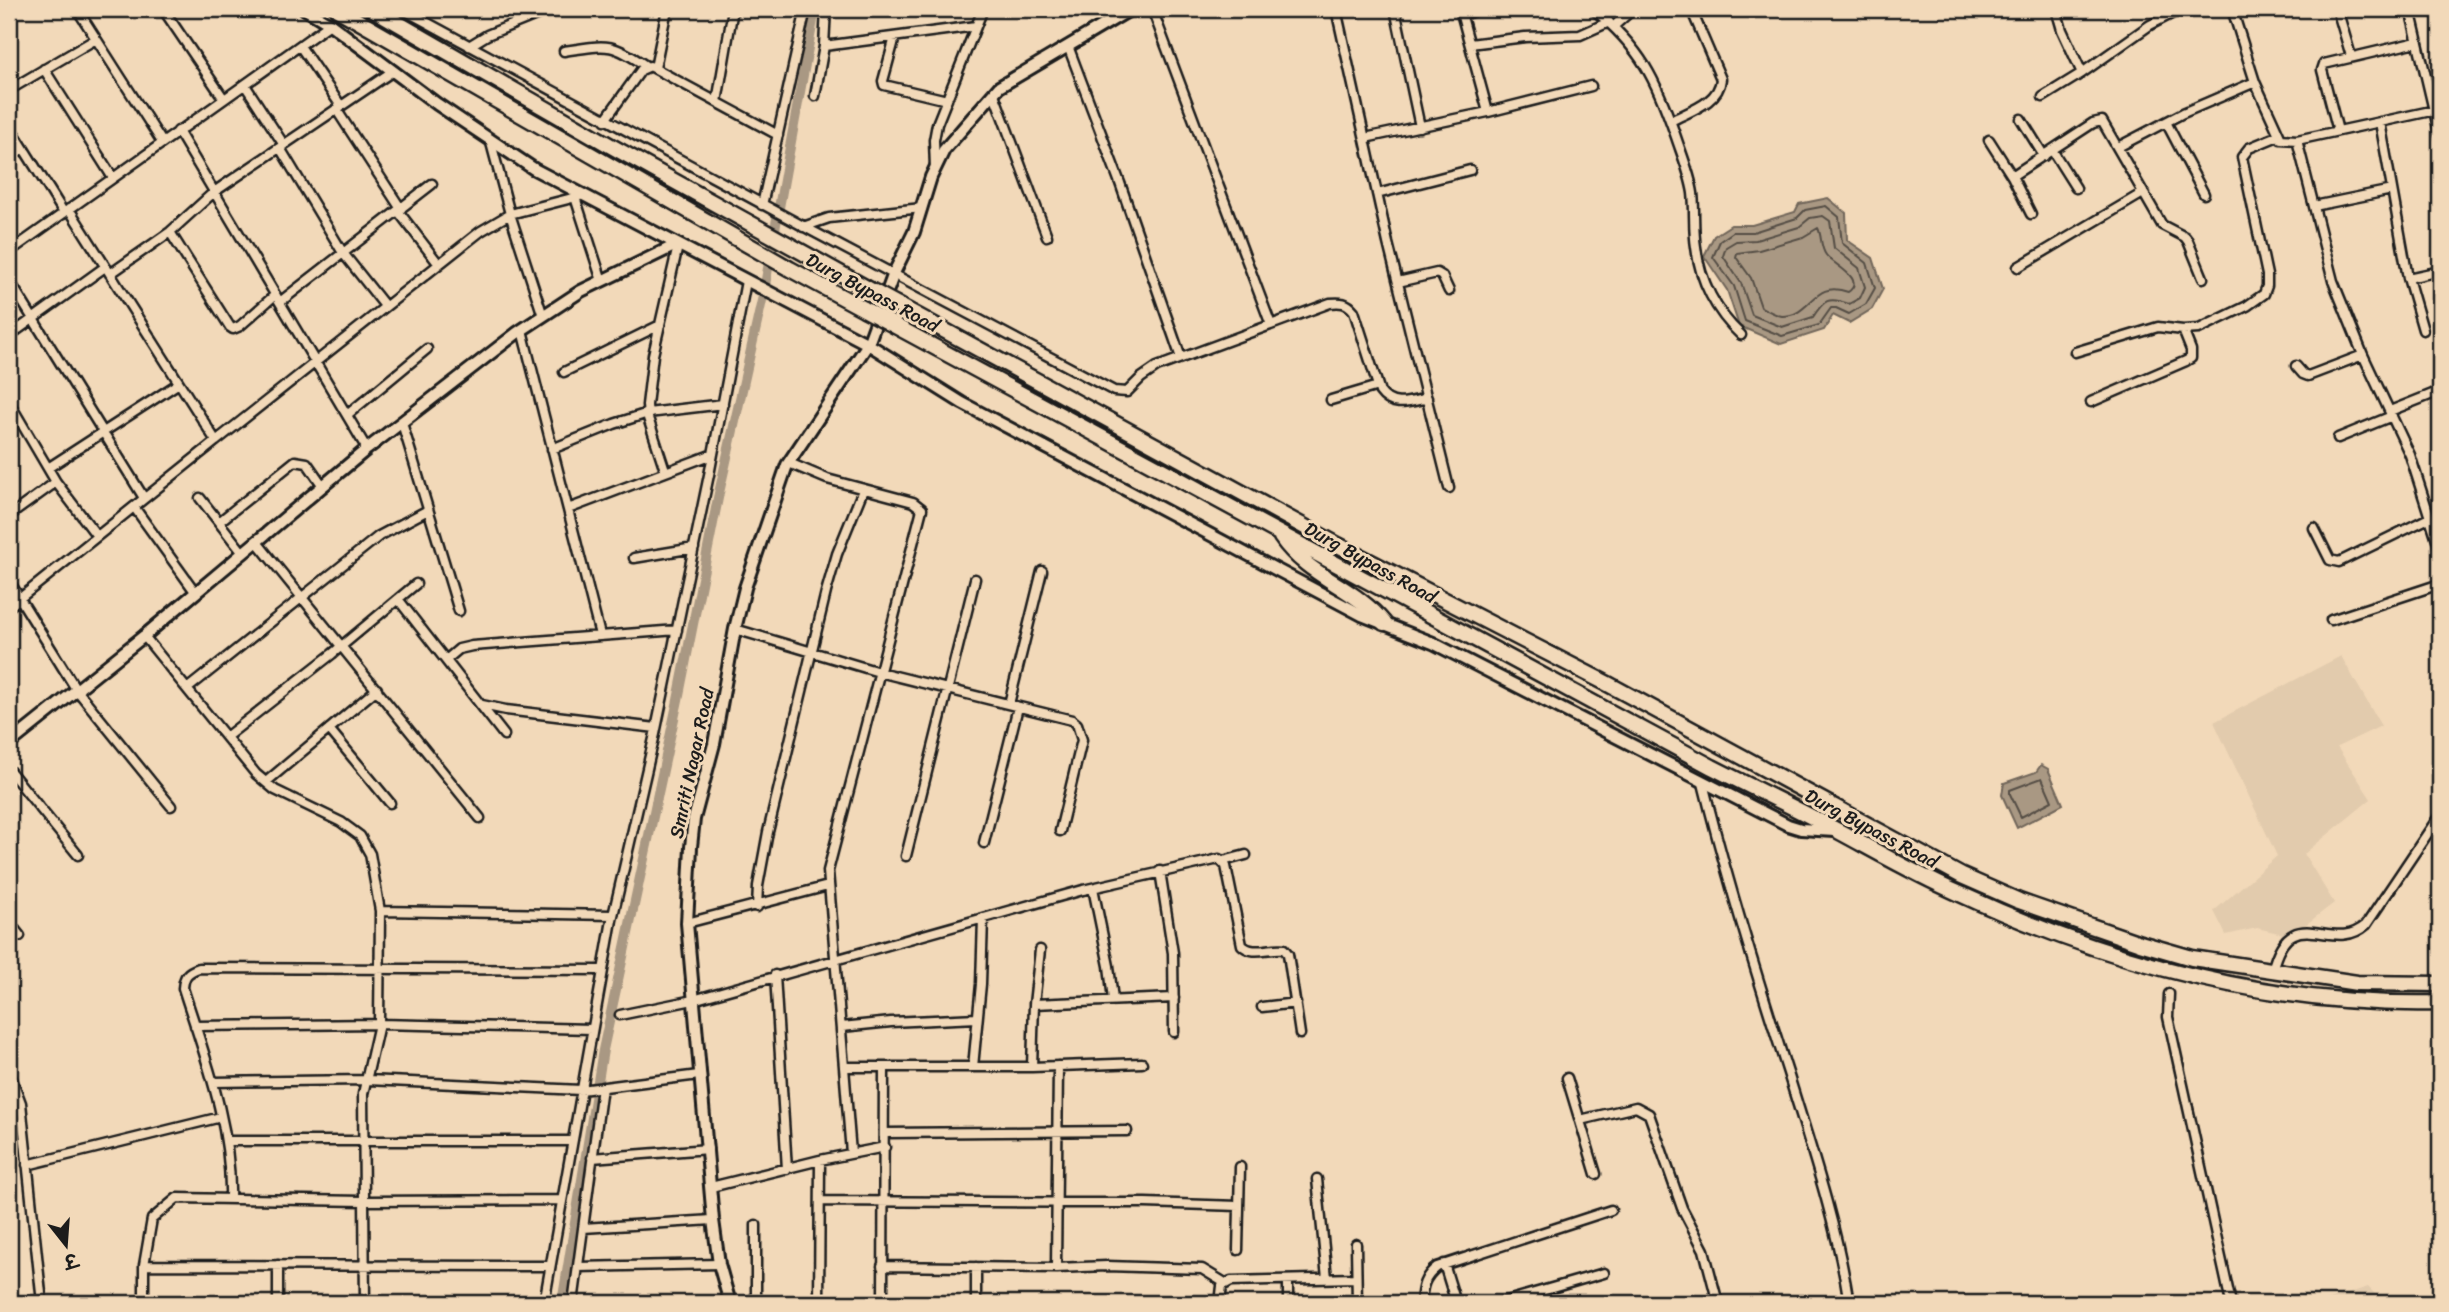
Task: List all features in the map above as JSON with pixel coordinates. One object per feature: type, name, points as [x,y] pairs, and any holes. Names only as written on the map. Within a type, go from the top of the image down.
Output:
[{"type":"highway","name":"Durg Bypass Road","points":[[337,9],[790,269],[1712,767],[1959,894],[2041,928],[2134,961],[2214,982],[2395,1004],[2440,1003]]},
{"type":"highway","name":"Durg Bypass Road","points":[[373,9],[793,248],[1338,545],[1608,684],[1962,876],[2019,901],[2192,958],[2357,983],[2440,984]]},
{"type":"highway","points":[[1279,533],[1293,553],[1308,567],[1359,599],[1384,623]]},
{"type":"street","points":[[77,9],[162,142]]},
{"type":"street","points":[[163,9],[224,99]]},
{"type":"street","points":[[305,9],[330,24],[490,139],[579,196],[867,344],[985,415],[1342,605],[1433,643],[1788,825],[1801,829],[1838,831]]},
{"type":"street","points":[[402,9],[803,227],[1114,391],[1127,392],[1148,373],[1181,358],[1330,303],[1341,302],[1349,305],[1354,312],[1378,387],[1385,399],[1392,403],[1427,398]]},
{"type":"street","points":[[651,67],[667,9]]},
{"type":"street","points":[[717,102],[733,9]]},
{"type":"street","points":[[762,205],[806,9]]},
{"type":"street","points":[[816,96],[827,9]]},
{"type":"street","points":[[935,168],[934,132],[984,9]]},
{"type":"street","points":[[1152,9],[1271,325]]},
{"type":"street","points":[[1336,9],[1377,194],[1450,488]]},
{"type":"street","points":[[1395,9],[1420,127]]},
{"type":"street","points":[[1479,9],[1461,12],[1488,112]]},
{"type":"street","points":[[1593,9],[1611,24],[1641,58],[1654,78],[1688,172],[1693,193],[1696,250],[1703,274],[1714,304],[1725,320],[1741,335]]},
{"type":"street","points":[[1470,44],[1525,37],[1580,35],[1611,24],[1633,9]]},
{"type":"street","points":[[1671,121],[1716,95],[1720,88],[1721,79],[1691,9]]},
{"type":"street","points":[[2056,9],[2062,30],[2082,73]]},
{"type":"street","points":[[2043,97],[2150,25],[2181,9]]},
{"type":"street","points":[[2232,9],[2255,82],[2278,136],[2285,141],[2437,109]]},
{"type":"street","points":[[2337,9],[2351,56]]},
{"type":"street","points":[[2410,9],[2437,109],[2440,136]]},
{"type":"street","name":"Smriti Nagar Road","points":[[730,1303],[719,1264],[713,1220],[687,923],[694,819],[714,744],[745,588],[789,463],[867,344],[944,150],[999,88],[1126,10]]},
{"type":"street","points":[[469,46],[487,35],[541,13]]},
{"type":"street","points":[[9,252],[330,24]]},
{"type":"street","points":[[824,46],[976,26]]},
{"type":"street","points":[[895,37],[884,85],[947,100]]},
{"type":"street","points":[[9,90],[96,39]]},
{"type":"street","points":[[2338,131],[2322,70],[2324,64],[2417,41]]},
{"type":"street","points":[[300,46],[399,210],[438,263]]},
{"type":"street","points":[[564,51],[612,46],[778,135]]},
{"type":"street","points":[[1068,46],[1120,183],[1181,358]]},
{"type":"street","points":[[604,120],[641,70],[651,67]]},
{"type":"street","points":[[44,69],[113,178]]},
{"type":"street","points":[[9,336],[170,232],[214,192],[393,71]]},
{"type":"street","points":[[2118,147],[2255,82]]},
{"type":"street","points":[[245,85],[343,253],[385,306]]},
{"type":"street","points":[[1365,138],[1488,112],[1591,86]]},
{"type":"street","points":[[994,94],[1048,236]]},
{"type":"street","points":[[2021,119],[2044,156]]},
{"type":"street","points":[[2012,176],[2098,121],[2105,122],[2162,225],[2188,241],[2203,278]]},
{"type":"street","points":[[2166,122],[2204,194]]},
{"type":"street","points":[[2380,122],[2408,278],[2423,330]]},
{"type":"street","points":[[9,125],[108,270],[216,441]]},
{"type":"street","points":[[178,131],[367,449]]},
{"type":"street","points":[[2075,352],[2152,328],[2183,330],[2204,327],[2247,306],[2264,294],[2267,275],[2242,157],[2249,148],[2278,136]]},
{"type":"street","points":[[490,139],[510,214],[543,316]]},
{"type":"street","points":[[1989,140],[2012,176],[2031,214]]},
{"type":"street","points":[[2297,140],[2333,281],[2362,355],[2410,455],[2440,549]]},
{"type":"street","points":[[9,158],[23,148]]},
{"type":"street","points":[[2052,150],[2076,188]]},
{"type":"street","points":[[1377,194],[1471,170]]},
{"type":"street","points":[[170,232],[233,328],[240,326],[343,253],[432,184]]},
{"type":"street","points":[[2314,206],[2392,190]]},
{"type":"street","points":[[2018,267],[2143,193]]},
{"type":"street","points":[[9,607],[481,231],[510,214],[579,196]]},
{"type":"street","points":[[579,196],[602,281]]},
{"type":"street","points":[[803,227],[829,218],[922,208]]},
{"type":"street","points":[[9,744],[144,636],[367,449],[522,330],[581,291],[677,245]]},
{"type":"street","points":[[665,470],[648,413],[653,355],[677,245]]},
{"type":"street","points":[[2408,278],[2440,271]]},
{"type":"street","points":[[1398,282],[1437,273],[1442,276],[1449,291]]},
{"type":"street","points":[[9,280],[144,498]]},
{"type":"street","points":[[544,1303],[613,915],[677,630],[746,281]]},
{"type":"street","points":[[564,372],[660,325]]},
{"type":"street","points":[[522,330],[600,635]]},
{"type":"street","points":[[2091,402],[2191,358],[2191,350],[2183,330]]},
{"type":"street","points":[[347,415],[427,349]]},
{"type":"street","points":[[2296,366],[2308,376],[2362,355]]},
{"type":"street","points":[[48,468],[179,383]]},
{"type":"street","points":[[1331,400],[1378,387]]},
{"type":"street","points":[[2338,438],[2440,391]]},
{"type":"street","points":[[9,402],[56,482],[97,536]]},
{"type":"street","points":[[552,449],[648,413],[723,404]]},
{"type":"street","points":[[402,423],[458,611]]},
{"type":"street","points":[[568,509],[713,454]]},
{"type":"street","points":[[219,522],[295,461],[307,463],[323,486]]},
{"type":"street","points":[[789,463],[827,479],[913,502],[922,509],[830,858],[828,886],[851,1153]]},
{"type":"street","points":[[9,516],[56,482]]},
{"type":"street","points":[[757,906],[768,832],[837,554],[863,489]]},
{"type":"street","points":[[200,498],[243,553]]},
{"type":"street","points":[[134,507],[196,593]]},
{"type":"street","points":[[187,689],[379,536],[428,510]]},
{"type":"street","points":[[2315,528],[2330,560],[2339,562],[2429,518]]},
{"type":"street","points":[[257,542],[480,818]]},
{"type":"street","points":[[634,558],[694,548]]},
{"type":"street","points":[[984,843],[1042,571]]},
{"type":"street","points":[[906,856],[975,579]]},
{"type":"street","points":[[9,581],[76,689],[172,806]]},
{"type":"street","points":[[226,737],[343,646],[416,584]]},
{"type":"street","points":[[2331,620],[2440,584]]},
{"type":"street","points":[[398,599],[504,735]]},
{"type":"street","points":[[735,629],[879,672],[1072,720],[1081,733],[1082,740],[1060,831]]},
{"type":"street","points":[[446,660],[459,649],[472,646],[677,630]]},
{"type":"street","points":[[144,636],[266,782],[284,795],[341,822],[360,836],[370,854],[380,911],[379,1024],[363,1094],[365,1303]]},
{"type":"street","points":[[266,782],[377,689]]},
{"type":"street","points":[[482,705],[656,728]]},
{"type":"street","points":[[9,721],[19,735]]},
{"type":"street","points":[[329,729],[390,803]]},
{"type":"street","points":[[9,770],[78,855]]},
{"type":"street","points":[[1703,783],[1749,951],[1821,1179],[1845,1275],[1849,1303]]},
{"type":"street","points":[[2272,971],[2277,950],[2291,936],[2305,932],[2343,935],[2359,931],[2366,925],[2440,815]]},
{"type":"street","points":[[620,1015],[693,1000],[1093,888],[1212,859],[1223,861],[1246,855]]},
{"type":"street","points":[[1223,861],[1242,945],[1246,950],[1283,949],[1288,954],[1300,1034]]},
{"type":"street","points":[[1160,871],[1174,953],[1174,1032]]},
{"type":"street","points":[[687,923],[828,886]]},
{"type":"street","points":[[1093,888],[1113,1000]]},
{"type":"street","points":[[380,911],[613,915]]},
{"type":"street","points":[[973,1067],[981,984],[983,918]]},
{"type":"street","points":[[9,922],[20,936]]},
{"type":"street","points":[[1032,1067],[1034,1004],[1040,950]]},
{"type":"street","points":[[230,1199],[228,1141],[213,1082],[183,988],[184,978],[190,971],[199,968],[603,970]]},
{"type":"street","points":[[775,975],[787,1168]]},
{"type":"street","points":[[2169,994],[2168,1017],[2231,1303]]},
{"type":"street","points":[[1034,1004],[1174,998]]},
{"type":"street","points":[[1262,1007],[1296,1003]]},
{"type":"street","points":[[842,1027],[977,1018]]},
{"type":"street","points":[[195,1026],[379,1024],[592,1029]]},
{"type":"street","points":[[845,1067],[1032,1067],[1142,1063]]},
{"type":"street","points":[[1056,1268],[1058,1066]]},
{"type":"street","points":[[883,1303],[884,1067]]},
{"type":"street","points":[[9,1071],[21,1103],[42,1303]]},
{"type":"street","points":[[213,1082],[368,1080],[581,1090],[699,1075]]},
{"type":"street","points":[[1567,1078],[1596,1174]]},
{"type":"street","points":[[573,1303],[602,1087]]},
{"type":"street","points":[[1580,1120],[1636,1107],[1649,1114],[1682,1208],[1704,1250],[1718,1303]]},
{"type":"street","points":[[27,1165],[221,1117]]},
{"type":"street","points":[[885,1133],[1127,1131]]},
{"type":"street","points":[[228,1141],[572,1141]]},
{"type":"street","points":[[711,1188],[820,1160],[885,1147]]},
{"type":"street","points":[[593,1158],[708,1149]]},
{"type":"street","points":[[818,1303],[820,1160]]},
{"type":"street","points":[[1238,1250],[1240,1167]]},
{"type":"street","points":[[1317,1179],[1327,1278]]},
{"type":"street","points":[[144,1303],[144,1265],[152,1219],[177,1198],[562,1200]]},
{"type":"street","points":[[820,1200],[1239,1206]]},
{"type":"street","points":[[1421,1303],[1426,1276],[1437,1266],[1611,1210]]},
{"type":"street","points":[[583,1228],[713,1220]]},
{"type":"street","points":[[756,1225],[756,1303]]},
{"type":"street","points":[[1356,1244],[1357,1303]]},
{"type":"street","points":[[578,1267],[719,1264]]},
{"type":"street","points":[[1444,1264],[1456,1303]]},
{"type":"street","points":[[144,1265],[551,1266]]},
{"type":"street","points":[[278,1265],[278,1303]]},
{"type":"street","points":[[883,1266],[1107,1266],[1202,1269],[1225,1283],[1356,1278]]},
{"type":"street","points":[[976,1267],[976,1303]]},
{"type":"street","points":[[1500,1303],[1604,1273]]},
{"type":"street","points":[[1288,1280],[1288,1303]]},
{"type":"street","points":[[1220,1303],[1221,1289],[1225,1283]]},
{"type":"shaded area","points":[[2341,656],[2381,726],[2337,747],[2371,799],[2304,854],[2334,903],[2291,936],[2257,928],[2226,935],[2214,911],[2277,856],[2214,722]]},
{"type":"shaded area","points":[[2368,1287],[2384,1303],[2320,1303]]},
{"type":"water","points":[[1828,198],[1846,213],[1847,240],[1873,258],[1883,289],[1872,309],[1849,323],[1833,315],[1824,330],[1781,344],[1739,326],[1727,290],[1704,256],[1714,236],[1731,225],[1752,225],[1795,212],[1799,204]]},
{"type":"water","points":[[2041,765],[2048,769],[2063,804],[2017,828],[2002,795],[2004,783],[2036,772]]},
{"type":"waterway","points":[[562,1303],[603,1050],[719,493],[763,296],[815,9]]}]
